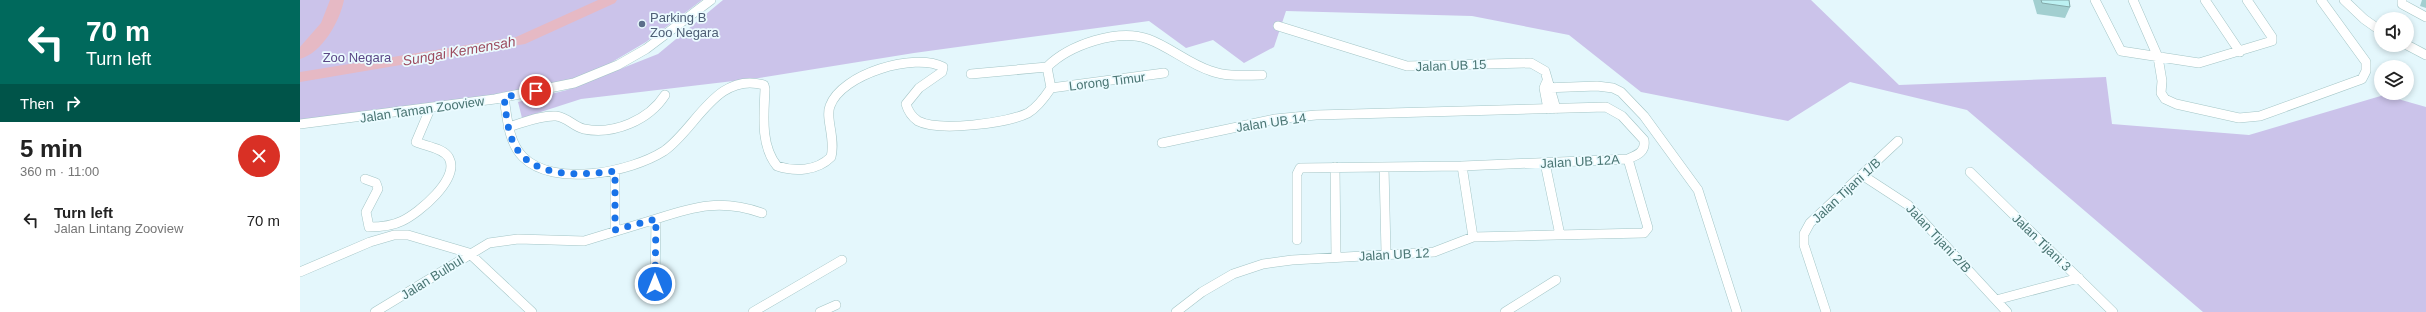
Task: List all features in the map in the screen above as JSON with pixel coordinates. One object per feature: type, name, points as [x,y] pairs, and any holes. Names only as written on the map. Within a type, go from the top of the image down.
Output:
[{"type":"street","name":"Jalan Taman Zooview","points":[[300,124],[504,97],[575,82],[603,72],[633,58],[662,38],[711,0]]},
{"type":"street","points":[[2095,0],[2121,51],[2199,63],[2240,52],[2272,41],[2272,37],[2247,0]]},
{"type":"street","points":[[2133,0],[2156,57],[2163,79],[2161,93],[2165,99],[2176,104],[2239,118],[2260,116],[2362,79],[2366,71],[2366,62],[2321,0]]},
{"type":"street","points":[[2205,0],[2240,52]]},
{"type":"street","points":[[2344,0],[2364,19],[2374,26]]},
{"type":"street","points":[[2402,0],[2402,4],[2426,17]]},
{"type":"street","name":"Jalan UB 15","points":[[1278,26],[1407,66],[1531,63],[1545,71],[1552,109]]},
{"type":"street","points":[[504,97],[508,127],[514,143],[524,158],[539,168],[564,173],[615,171],[637,164],[663,151],[676,142],[722,92],[740,84],[764,85],[764,117],[768,154],[776,166],[797,171],[822,164],[830,158],[833,151],[829,107],[843,88],[880,69],[913,62],[939,63],[942,67],[942,72],[919,88],[906,104],[911,116],[921,122],[939,126],[1000,121],[1024,115],[1039,105],[1051,88],[1047,67],[1053,59],[1066,50],[1081,45],[1138,37],[1148,39],[1209,71],[1224,75],[1262,75]]},
{"type":"street","points":[[2414,49],[2426,55]]},
{"type":"street","points":[[971,74],[1047,67]]},
{"type":"street","name":"Lorong Timur","points":[[1051,88],[1164,73]]},
{"type":"street","points":[[1547,88],[1607,88],[1621,92],[1644,116],[1698,190],[1737,312]]},
{"type":"street","points":[[508,127],[555,116],[583,128],[612,128],[645,115],[662,102],[665,95]]},
{"type":"street","points":[[365,179],[376,183],[378,189],[366,211],[366,222],[369,227],[379,228],[408,219],[437,193],[451,169],[449,159],[444,153],[416,142],[417,136],[430,108]]},
{"type":"street","name":"Jalan UB 12A","points":[[1297,240],[1297,174],[1300,168],[1462,166],[1628,159],[1637,156],[1645,145],[1644,140],[1613,109],[1382,112]]},
{"type":"street","name":"Jalan UB 14","points":[[1162,143],[1275,119],[1382,112]]},
{"type":"street","name":"Jalan Tijani 1/B","points":[[1826,312],[1804,245],[1804,234],[1810,223],[1898,141]]},
{"type":"street","name":"Jalan UB 12","points":[[1176,312],[1202,292],[1233,274],[1263,264],[1336,257],[1434,252],[1473,237],[1644,233],[1648,228],[1628,159]]},
{"type":"street","points":[[1545,163],[1560,235]]},
{"type":"street","points":[[1462,166],[1473,237]]},
{"type":"street","points":[[1335,167],[1336,257]]},
{"type":"street","points":[[1384,167],[1386,254]]},
{"type":"street","points":[[615,171],[615,230]]},
{"type":"street","name":"Jalan Tijani 3","points":[[1970,172],[2113,312]]},
{"type":"street","name":"Jalan Tijani 2/B","points":[[1862,175],[1908,205],[2007,312]]},
{"type":"street","name":"Jalan Bulbul","points":[[375,312],[489,243],[502,240],[584,241],[615,230],[705,204],[720,202],[744,206],[762,213]]},
{"type":"street","points":[[655,284],[656,219]]},
{"type":"street","points":[[300,272],[348,249],[394,235],[408,235],[469,254],[532,312]]},
{"type":"street","points":[[753,312],[842,260]]},
{"type":"street","points":[[1996,300],[2079,278]]},
{"type":"street","points":[[1505,312],[1556,280]]},
{"type":"street","points":[[820,312],[836,305]]},
{"type":"green space","name":"Zoo Negara","points":[[300,0],[702,0],[646,42],[602,68],[571,80],[500,94],[300,120]]},
{"type":"green space","points":[[723,0],[1811,0],[1899,85],[2106,77],[2112,124],[2249,135],[2374,98],[2374,100],[2402,100],[2426,107],[2426,312],[2203,312],[1967,110],[1850,82],[1788,121],[1641,92],[1569,35],[1472,16],[1286,11],[1274,47],[1244,63],[1213,40],[1186,48],[1149,21],[914,53],[759,78],[581,99],[522,118],[518,102],[567,90],[658,54]]},
{"type":"building","points":[[2041,0],[2069,0],[2070,7],[2042,3]]},
{"type":"waterway","points":[[300,54],[312,44],[329,23],[337,0]]},
{"type":"waterway","name":"Sungai Kemensah","points":[[300,77],[520,41],[610,0]]},
{"type":"place","name":"Parking B Zoo Negara","points":[[642,24]]},
{"type":"route","points":[[536,91],[504,97],[508,127],[514,143],[524,158],[539,168],[564,173],[589,174],[615,171],[615,230],[656,219],[655,284]]}]
